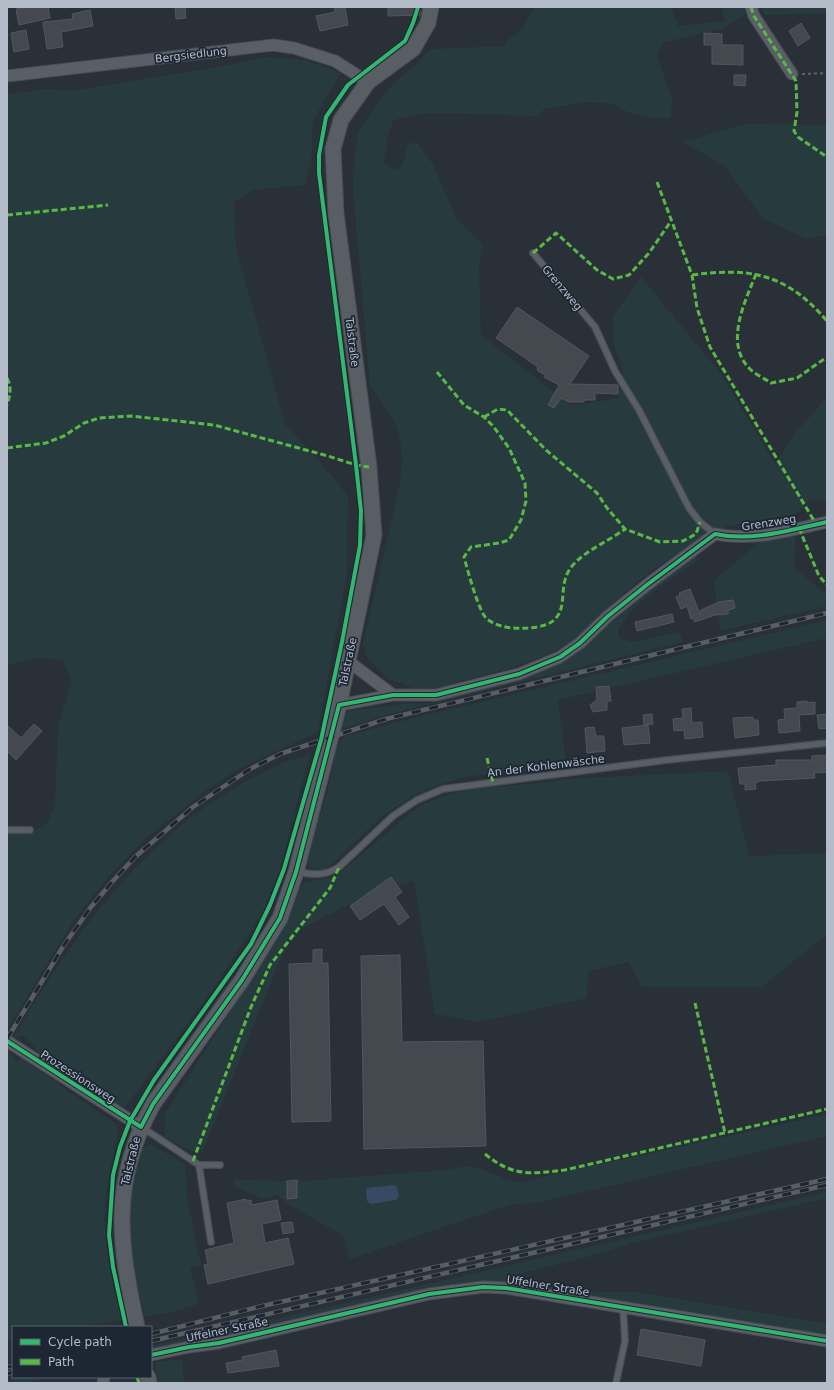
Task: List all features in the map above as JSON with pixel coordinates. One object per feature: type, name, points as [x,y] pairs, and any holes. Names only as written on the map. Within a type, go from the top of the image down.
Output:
[{"type":"street","name":"Talstraße","points":[[137,1326],[122,1237],[121,1208],[132,1152],[141,1127],[153,1104],[242,980],[280,918],[296,872],[338,705],[374,535],[373,513],[336,213],[333,149],[341,120],[368,82],[413,49],[428,23],[430,7]]},
{"type":"street","points":[[750,7],[754,16],[792,74]]},
{"type":"street","name":"Bergsiedlung","points":[[7,76],[273,45],[294,48],[335,61],[368,82]]},
{"type":"street","name":"Grenzweg","points":[[714,534],[730,537],[754,537],[827,522]]},
{"type":"street","points":[[338,705],[393,695],[436,695],[519,674],[560,657],[580,643],[608,616],[648,584],[714,534]]},
{"type":"street","points":[[348,661],[393,695]]},
{"type":"street","name":"Prozessionsweg","points":[[7,1041],[141,1127]]},
{"type":"street","name":"Uffelner Straße","points":[[152,1355],[189,1347],[219,1343],[326,1317],[455,1290],[483,1287],[506,1288],[623,1306],[827,1341]]},
{"type":"lane","name":"Grenzweg","points":[[533,253],[595,327],[615,371],[639,410],[688,508],[700,522],[714,534]]},
{"type":"lane","name":"An der Kohlenwäsche","points":[[296,872],[317,875],[329,873],[339,868],[393,816],[417,800],[442,789],[666,760],[827,743]]},
{"type":"lane","points":[[7,830],[30,830]]},
{"type":"lane","points":[[141,1127],[200,1165],[220,1165]]},
{"type":"lane","points":[[200,1165],[211,1242]]},
{"type":"lane","points":[[616,1383],[625,1341],[623,1306]]},
{"type":"path","points":[[792,74],[827,73]]},
{"type":"green space","points":[[534,7],[671,7],[678,26],[725,21],[722,7],[743,7],[746,14],[724,28],[662,43],[657,57],[672,98],[671,118],[646,117],[630,113],[612,104],[589,102],[544,109],[538,116],[434,113],[409,116],[394,120],[388,134],[384,162],[395,170],[402,165],[408,144],[417,142],[434,166],[456,218],[483,245],[479,266],[481,335],[572,406],[618,398],[623,369],[614,345],[613,316],[641,277],[722,375],[775,464],[797,431],[827,397],[827,502],[810,499],[795,515],[727,526],[658,566],[624,593],[584,633],[552,653],[508,669],[439,687],[415,689],[387,678],[367,657],[363,644],[400,483],[402,453],[398,431],[387,410],[370,386],[353,191],[354,159],[358,131],[387,91],[431,49],[506,46],[506,41],[522,30]]},
{"type":"green space","points":[[761,7],[827,7],[827,13],[765,15]]},
{"type":"green space","points":[[265,57],[305,60],[341,73],[313,120],[311,163],[305,185],[253,190],[234,202],[236,247],[285,424],[335,479],[348,497],[347,573],[318,732],[234,772],[207,790],[147,837],[110,875],[74,920],[7,1030],[7,834],[30,834],[48,822],[55,803],[58,727],[71,681],[63,660],[34,658],[7,666],[7,94],[48,89],[70,91],[228,65]]},
{"type":"green space","points":[[745,124],[827,125],[827,235],[807,239],[763,219],[725,166],[683,142]]},
{"type":"green space","points":[[796,532],[794,567],[827,595],[827,606],[720,631],[714,580],[765,538]]},
{"type":"green space","points":[[695,557],[700,559],[654,591],[633,609],[617,632],[621,639],[632,642],[679,632],[683,642],[386,715],[342,729],[343,717],[348,711],[402,704],[430,703],[488,688],[555,666],[571,657],[650,585]]},
{"type":"green space","points":[[827,620],[827,638],[558,700],[566,764],[464,777],[435,786],[417,794],[382,816],[325,871],[311,868],[307,862],[307,854],[327,793],[336,747],[345,736],[409,719]]},
{"type":"green space","points":[[310,754],[280,869],[262,914],[213,989],[124,1109],[42,1056],[23,1035],[13,1038],[38,996],[93,917],[124,881],[157,847],[193,816],[232,789],[280,764]]},
{"type":"green space","points":[[728,771],[749,856],[827,853],[827,934],[762,987],[642,987],[629,962],[588,971],[587,998],[479,1022],[435,1014],[414,881],[378,890],[302,928],[289,944],[281,958],[204,1148],[196,1154],[165,1137],[164,1115],[285,925],[299,887],[306,882],[335,877],[419,806],[443,796],[473,789],[551,782],[565,779]]},
{"type":"green space","points":[[7,1047],[17,1062],[20,1057],[115,1123],[119,1130],[107,1186],[105,1232],[110,1270],[122,1320],[84,1326],[12,1326],[12,1339],[7,1340]]},
{"type":"green space","points":[[827,1114],[827,1136],[536,1203],[512,1204],[350,1259],[342,1235],[286,1203],[278,1195],[263,1199],[233,1186],[234,1180],[304,1181],[445,1170],[466,1166],[482,1169],[506,1179],[525,1183],[529,1180]]},
{"type":"green space","points":[[151,1144],[185,1164],[188,1202],[201,1265],[190,1268],[199,1304],[168,1313],[145,1317],[140,1295],[138,1295],[132,1257],[130,1239],[130,1206],[135,1170],[140,1150]]},
{"type":"green space","points":[[827,1192],[827,1198],[637,1242],[580,1259],[511,1276],[510,1279],[575,1291],[637,1292],[827,1324],[827,1338],[524,1287],[366,1305],[283,1322],[224,1339],[152,1352],[152,1346],[315,1310]]},
{"type":"green space","points":[[182,1359],[184,1383],[159,1383],[155,1362]]},
{"type":"green space","points":[[15,1378],[48,1378],[26,1383],[7,1383],[7,1380]]},
{"type":"water","points":[[394,1185],[397,1187],[399,1197],[396,1200],[371,1204],[367,1201],[367,1188]]},
{"type":"building","points":[[48,7],[50,18],[19,25],[16,9]]},
{"type":"building","points":[[175,7],[185,7],[186,18],[176,19]]},
{"type":"building","points":[[334,7],[345,7],[348,25],[320,31],[316,16],[335,12]]},
{"type":"building","points":[[388,7],[420,7],[420,15],[388,16]]},
{"type":"building","points":[[90,10],[93,26],[61,32],[63,47],[47,49],[43,22],[73,19],[72,14]]},
{"type":"building","points":[[801,23],[810,38],[798,46],[789,31]]},
{"type":"building","points":[[26,30],[29,49],[14,52],[11,33]]},
{"type":"building","points":[[704,33],[722,34],[722,45],[743,45],[743,65],[712,64],[712,45],[704,45]]},
{"type":"building","points":[[734,75],[746,75],[745,86],[734,85]]},
{"type":"building","points":[[517,307],[589,356],[570,384],[618,385],[618,394],[595,393],[595,400],[584,400],[584,402],[569,402],[561,398],[554,408],[548,405],[559,385],[544,377],[545,375],[537,370],[538,367],[496,338]]},
{"type":"building","points":[[690,589],[700,614],[701,610],[719,602],[733,600],[735,608],[728,610],[728,614],[715,615],[695,622],[693,618],[691,619],[687,606],[681,609],[676,597],[680,595],[679,593]]},
{"type":"building","points":[[672,614],[674,622],[637,631],[635,622]]},
{"type":"building","points":[[609,686],[611,701],[607,701],[607,710],[593,712],[590,705],[597,700],[596,687]]},
{"type":"building","points":[[807,701],[807,703],[815,702],[815,714],[799,715],[800,731],[779,733],[778,720],[785,719],[784,709],[797,708],[797,702]]},
{"type":"building","points":[[691,708],[692,723],[702,722],[703,737],[685,739],[684,730],[674,731],[673,719],[683,718],[682,709]]},
{"type":"building","points":[[652,714],[653,724],[644,725],[643,715]]},
{"type":"building","points":[[827,714],[827,728],[819,729],[817,715]]},
{"type":"building","points":[[753,717],[753,720],[758,720],[759,735],[735,738],[733,718]]},
{"type":"building","points":[[34,724],[42,731],[16,760],[7,751],[7,725],[21,738]]},
{"type":"building","points":[[648,725],[650,743],[624,745],[622,728]]},
{"type":"building","points":[[594,727],[596,736],[604,736],[605,751],[587,753],[585,728]]},
{"type":"building","points":[[827,755],[827,772],[814,773],[815,778],[760,781],[755,783],[756,789],[745,790],[745,784],[740,784],[738,768],[776,765],[776,760],[812,760],[812,756]]},
{"type":"building","points":[[391,877],[402,892],[395,897],[409,917],[399,925],[384,904],[360,920],[350,906]]},
{"type":"building","points":[[322,949],[322,963],[328,963],[331,1121],[292,1122],[289,964],[313,963],[313,950]]},
{"type":"building","points":[[400,955],[402,1042],[483,1041],[486,1146],[364,1149],[361,956]]},
{"type":"building","points":[[297,1180],[297,1198],[287,1199],[287,1181]]},
{"type":"building","points":[[246,1199],[246,1201],[251,1200],[252,1205],[277,1200],[281,1220],[262,1224],[265,1243],[288,1238],[294,1264],[208,1284],[204,1265],[208,1264],[205,1250],[234,1243],[227,1203]]},
{"type":"building","points":[[292,1222],[294,1232],[283,1234],[281,1223]]},
{"type":"building","points":[[641,1329],[705,1340],[701,1366],[637,1355]]},
{"type":"building","points":[[276,1350],[279,1366],[228,1373],[226,1363],[243,1360],[242,1357]]},
{"type":"railway","points":[[7,1039],[64,945],[91,907],[112,882],[135,857],[193,807],[250,769],[280,754],[386,719],[827,613]]},
{"type":"railway","points":[[152,1334],[258,1307],[827,1179]]},
{"type":"railway","points":[[152,1341],[827,1185]]},
{"type":"railway","points":[[7,1367],[12,1366]]},
{"type":"railway","points":[[7,1374],[12,1372]]},
{"type":"marked path","points":[[751,7],[754,16],[796,81],[797,112],[794,131],[798,137],[827,157]]},
{"type":"marked path","points":[[657,182],[692,275],[697,308],[710,347],[816,524]]},
{"type":"marked path","points":[[7,215],[108,205]]},
{"type":"marked path","points":[[533,253],[556,233],[597,270],[613,279],[629,275],[649,253],[671,221]]},
{"type":"marked path","points":[[692,275],[732,272],[767,277],[797,293],[812,305],[827,321]]},
{"type":"marked path","points":[[756,274],[739,321],[738,345],[741,357],[748,367],[771,383],[797,378],[827,357]]},
{"type":"marked path","points":[[437,372],[464,405],[484,417],[493,426],[509,448],[525,483],[526,501],[521,520],[509,540],[471,547],[464,557],[477,600],[487,619],[496,624],[512,628],[536,627],[550,623],[560,613],[565,579],[573,565],[591,550],[625,529]]},
{"type":"marked path","points":[[7,378],[10,385],[7,405]]},
{"type":"marked path","points":[[484,417],[498,409],[507,410],[546,450],[597,493],[607,508],[625,529],[660,542],[683,541],[696,534],[700,522]]},
{"type":"marked path","points":[[7,448],[46,443],[64,436],[84,423],[99,418],[131,416],[214,425],[356,465],[369,467]]},
{"type":"marked path","points":[[799,528],[819,576],[827,585]]},
{"type":"marked path","points":[[487,758],[493,783]]},
{"type":"marked path","points":[[193,1161],[251,1007],[270,965],[330,888],[339,867]]},
{"type":"marked path","points":[[695,1003],[725,1133]]},
{"type":"marked path","points":[[485,1154],[505,1167],[523,1172],[532,1173],[565,1170],[827,1109]]},
{"type":"marked path","points":[[137,1378],[139,1383]]},
{"type":"cycle path","points":[[126,1326],[113,1267],[109,1235],[113,1175],[120,1147],[130,1121],[154,1080],[251,944],[270,905],[284,869],[321,740],[342,642],[360,545],[361,511],[356,465],[319,173],[319,155],[326,117],[348,85],[405,41],[418,7]]},
{"type":"cycle path","points":[[7,1041],[141,1127],[153,1104],[242,980],[280,918],[296,872],[339,705],[393,695],[436,695],[519,674],[560,657],[580,643],[608,616],[715,534],[743,537],[757,536],[827,522]]},
{"type":"cycle path","points":[[152,1355],[189,1347],[219,1343],[429,1294],[483,1287],[506,1288],[827,1341]]}]
